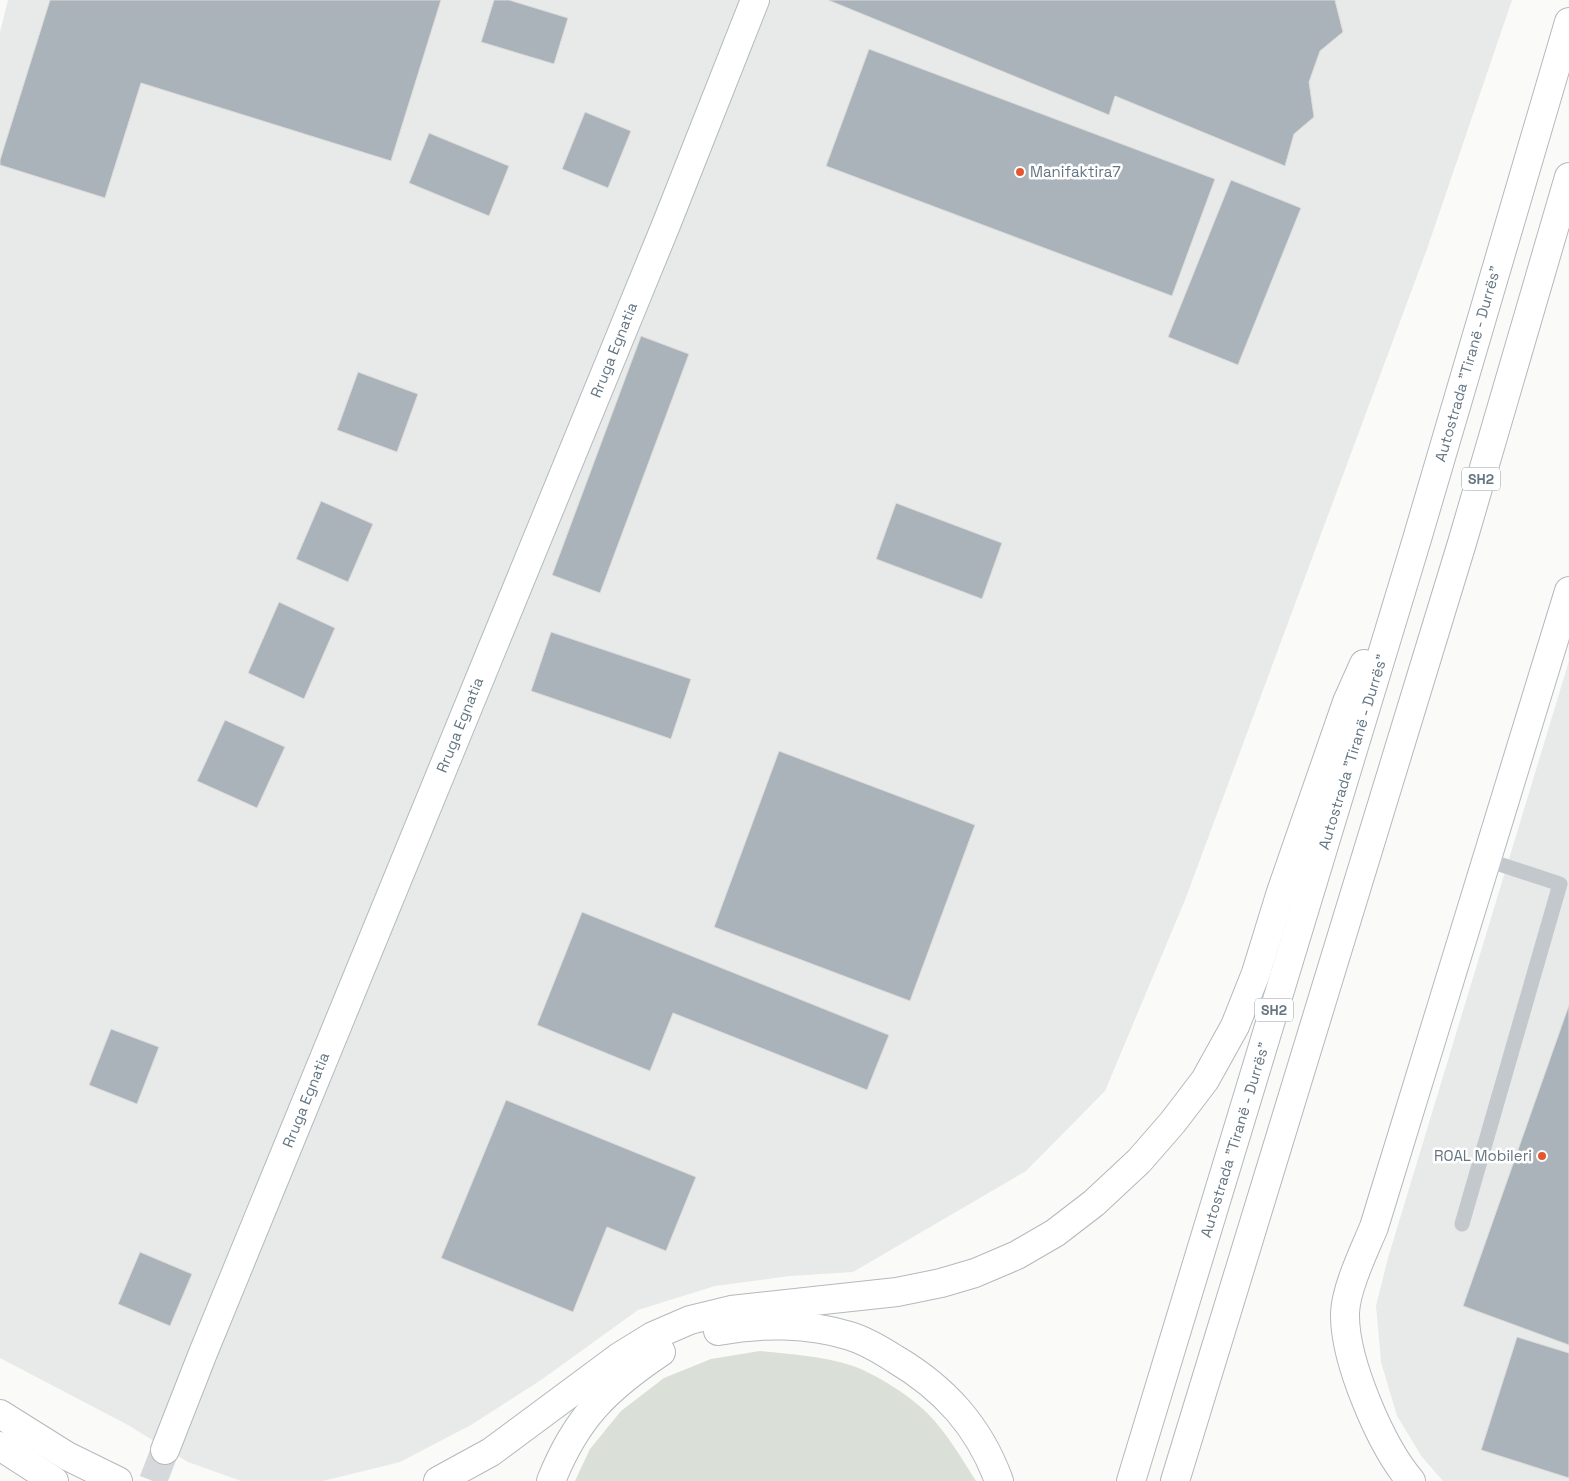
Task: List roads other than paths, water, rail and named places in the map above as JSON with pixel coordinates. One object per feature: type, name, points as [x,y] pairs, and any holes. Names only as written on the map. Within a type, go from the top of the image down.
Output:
[{"type":"main road","name":"Rruga Egnatia","points":[[166,1450],[210,1335],[662,234],[755,0]]},
{"type":"main road","name":"Autostrada \"Tiranë - Durrës\"","points":[[1130,1481],[1417,538],[1569,22]]},
{"type":"main road","name":"SH2","points":[[1175,1481],[1462,543],[1569,177]]},
{"type":"main road","points":[[438,1481],[491,1452],[619,1357],[653,1336],[690,1320],[731,1310],[897,1292],[975,1273],[1017,1255],[1055,1233],[1094,1202],[1139,1161],[1173,1122],[1205,1080],[1235,1026],[1256,973],[1280,892],[1347,702],[1417,538]]},
{"type":"main road","points":[[1411,1481],[1379,1430],[1361,1389],[1349,1351],[1345,1312],[1354,1277],[1374,1227],[1569,590]]},
{"type":"main road","points":[[551,1481],[575,1430],[599,1401],[631,1372],[663,1351],[701,1334],[746,1326],[790,1327],[821,1330],[851,1336],[907,1366],[930,1382],[951,1402],[971,1426],[993,1464],[999,1481]]},
{"type":"main road","points":[[0,1414],[67,1456],[118,1481]]},
{"type":"main road","points":[[0,1446],[54,1481]]},
{"type":"lane","points":[[1462,1224],[1560,884],[1486,860]]},
{"type":"tunnel","points":[[153,1481],[165,1450]]},
{"type":"place","name":"Manifaktira7","points":[[1020,172]]},
{"type":"place","name":"ROAL Mobileri","points":[[1542,1156]]}]
